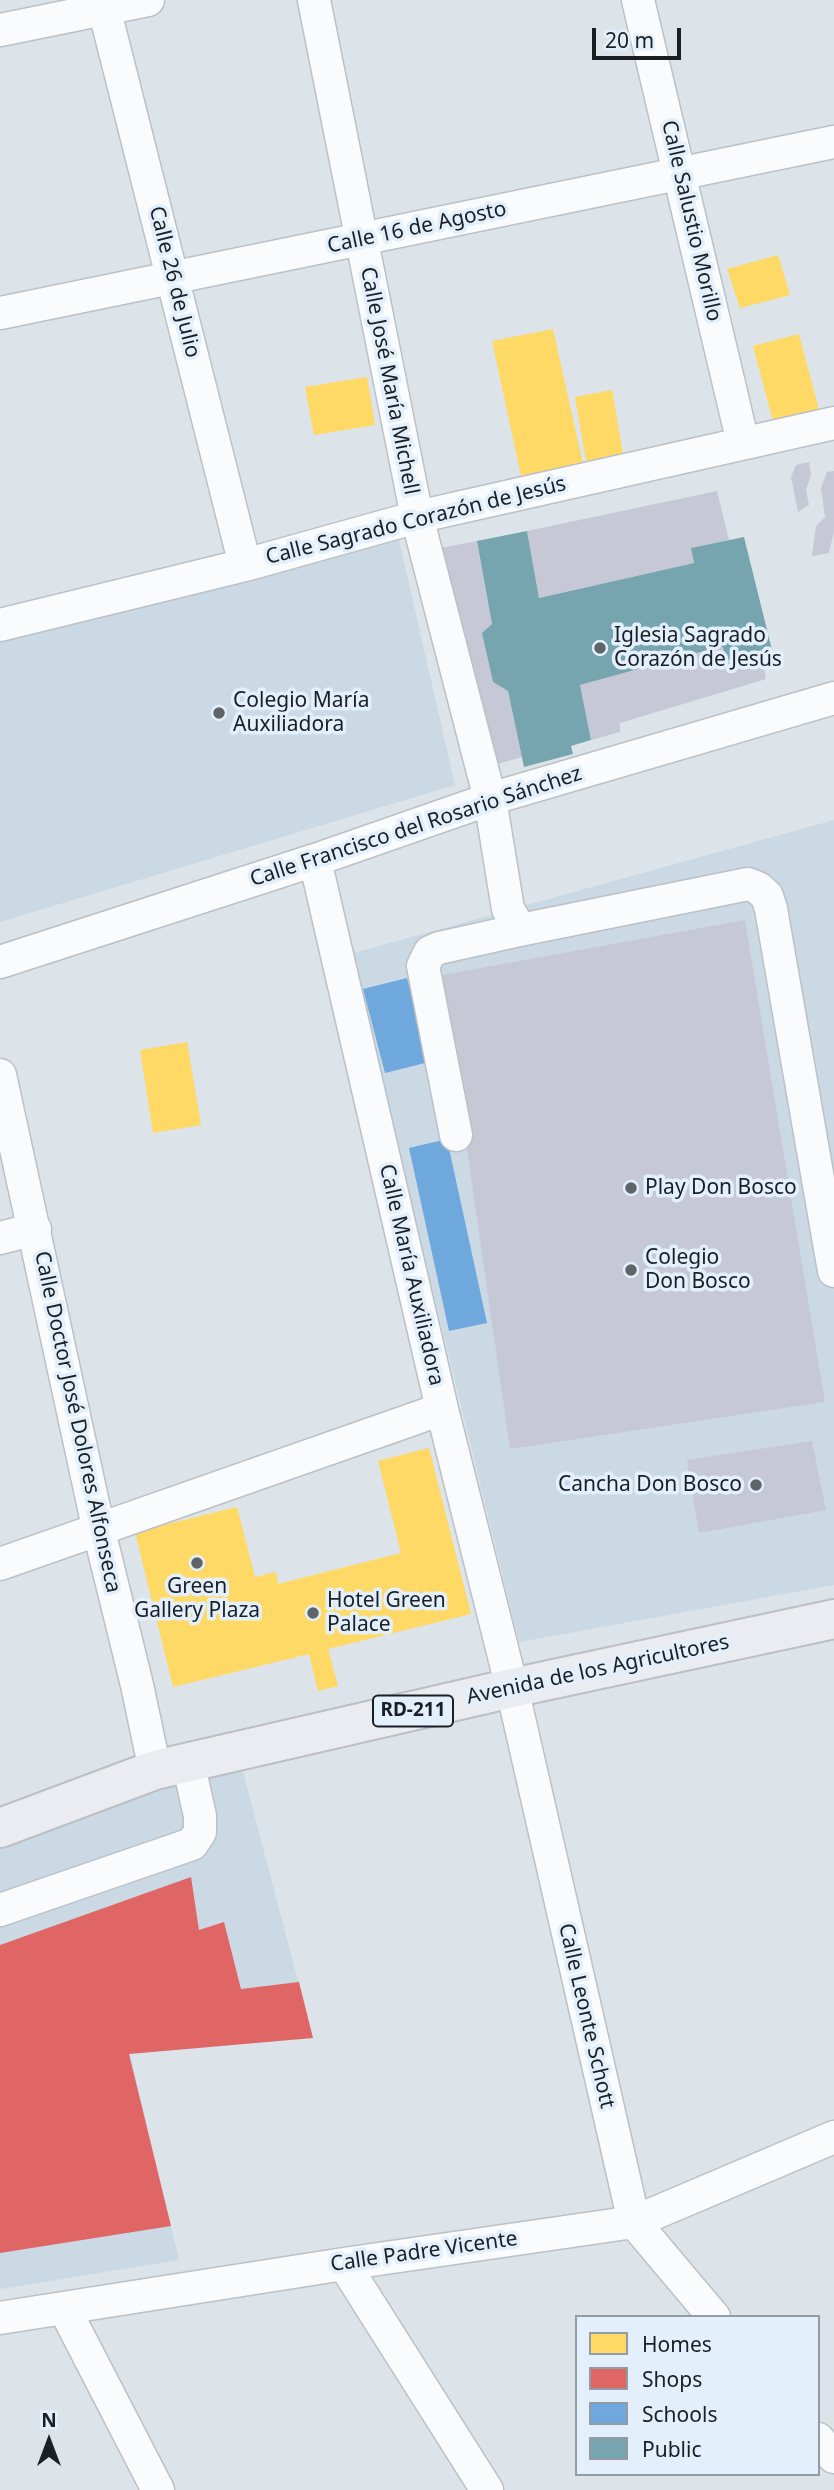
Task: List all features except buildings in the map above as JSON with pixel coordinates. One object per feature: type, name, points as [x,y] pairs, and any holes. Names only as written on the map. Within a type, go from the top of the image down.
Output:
[{"type":"main road","name":"Avenida de los Agricultores","points":[[0,1828],[171,1766],[512,1688],[834,1619]]},
{"type":"street","points":[[0,30],[103,5],[148,0]]},
{"type":"street","name":"Calle José María Michell","points":[[314,0],[417,517],[489,799],[514,919]]},
{"type":"street","name":"Calle Salustio Morillo","points":[[638,0],[743,443]]},
{"type":"street","name":"Calle 26 de Julio","points":[[103,5],[245,565]]},
{"type":"street","name":"Calle 16 de Agosto","points":[[0,313],[834,142]]},
{"type":"street","name":"Calle Sagrado Corazón de Jesús","points":[[0,625],[245,565],[417,517],[834,424]]},
{"type":"street","name":"Calle Francisco del Rosario Sánchez","points":[[0,962],[314,860],[489,799],[834,698]]},
{"type":"street","name":"Calle María Auxiliadora","points":[[314,860],[442,1409],[512,1688]]},
{"type":"street","points":[[456,1135],[424,975],[425,958],[430,952],[514,919],[748,884],[767,895],[771,909],[834,1271]]},
{"type":"street","name":"Calle Doctor José Dolores Alfonseca","points":[[0,1074],[99,1531],[137,1685],[171,1766],[200,1815],[200,1832],[192,1844],[0,1910]]},
{"type":"street","points":[[0,1238],[35,1229]]},
{"type":"street","points":[[0,1564],[442,1409]]},
{"type":"street","name":"Calle Leonte Schott","points":[[512,1688],[634,2222],[712,2315]]},
{"type":"street","name":"Calle Padre Vicente","points":[[0,2319],[344,2264],[634,2222],[834,2137]]},
{"type":"street","points":[[344,2264],[487,2490]]},
{"type":"street","points":[[64,2308],[158,2490]]},
{"type":"street","points":[[820,2441],[834,2457]]},
{"type":"shaded area","points":[[809,462],[811,475],[806,490],[809,505],[798,512],[791,477],[796,465]]},
{"type":"shaded area","points":[[834,471],[834,531],[829,553],[812,556],[816,526],[825,517],[821,488],[827,472]]},
{"type":"shaded area","points":[[717,491],[729,540],[692,548],[694,563],[539,598],[527,531]]},
{"type":"shaded area","name":"Colegio María Auxiliadora","points":[[398,536],[455,785],[0,922],[0,641]]},
{"type":"shaded area","points":[[477,541],[492,624],[483,634],[493,682],[508,691],[522,757],[490,766],[440,548]]},
{"type":"shaded area","points":[[722,646],[728,660],[761,652],[766,679],[620,723],[620,732],[591,740],[580,685]]},
{"type":"shaded area","name":"Colegio Don Bosco","points":[[834,820],[834,1585],[519,1642],[350,954]]},
{"type":"shaded area","name":"Play Don Bosco","points":[[745,920],[825,1402],[510,1449],[442,975]]},
{"type":"shaded area","name":"Cancha Don Bosco","points":[[812,1441],[826,1510],[699,1533],[687,1460]]},
{"type":"shaded area","points":[[242,1768],[313,2038],[130,2054],[179,2260],[0,2289],[0,1844],[168,1783]]},
{"type":"place","name":"Iglesia Sagrado Corazón de Jesús","points":[[600,648]]},
{"type":"place","name":"Colegio María Auxiliadora","points":[[219,713]]},
{"type":"place","name":"Play Don Bosco","points":[[631,1188]]},
{"type":"place","name":"Colegio Don Bosco","points":[[631,1270]]},
{"type":"place","name":"Cancha Don Bosco","points":[[756,1485]]},
{"type":"place","name":"Green Gallery Plaza","points":[[197,1563]]},
{"type":"place","name":"Hotel Green Palace","points":[[313,1613]]}]
